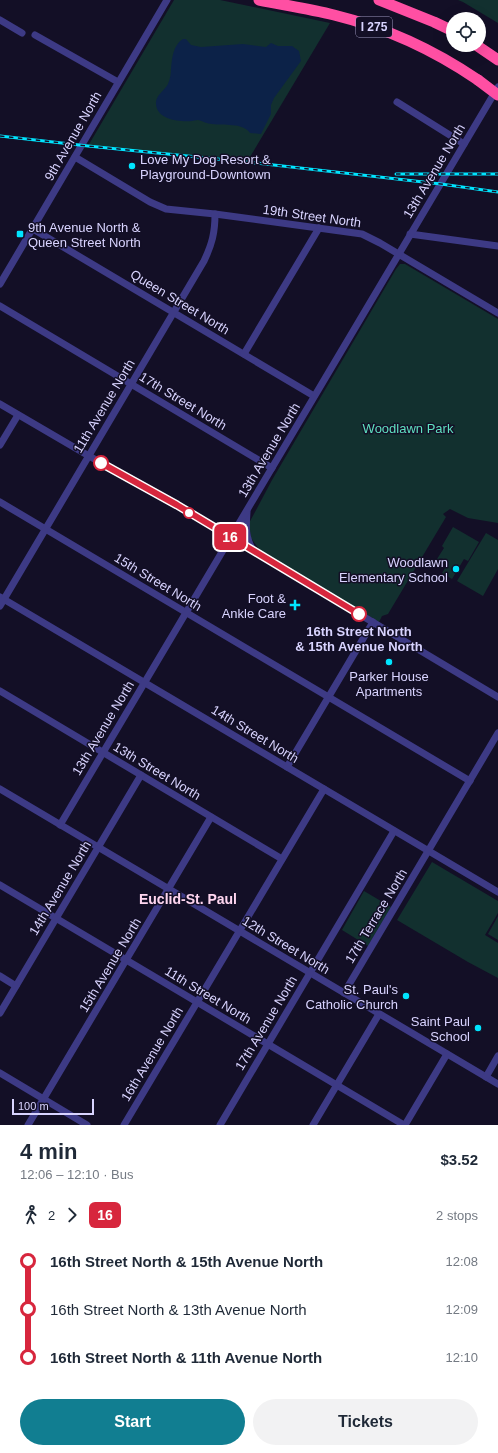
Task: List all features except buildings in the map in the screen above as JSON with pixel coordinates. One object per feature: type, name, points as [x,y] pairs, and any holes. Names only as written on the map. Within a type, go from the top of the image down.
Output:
[{"type":"highway","name":"I 275","points":[[259,0],[335,15],[382,30],[442,57],[498,95]]},
{"type":"highway","name":"I 275","points":[[379,0],[446,28]]},
{"type":"highway","points":[[486,52],[495,58]]},
{"type":"street","name":"9th Avenue North","points":[[0,284],[167,0]]},
{"type":"street","points":[[0,20],[22,33]]},
{"type":"street","points":[[35,35],[118,82]]},
{"type":"street","name":"13th Avenue North","points":[[60,825],[498,87]]},
{"type":"street","points":[[397,102],[464,144]]},
{"type":"street","name":"19th Street North","points":[[75,157],[159,207],[175,211],[215,214],[362,234],[372,238],[498,313]]},
{"type":"street","name":"11th Avenue North","points":[[0,606],[2,598],[45,529],[210,250],[215,231],[215,214]]},
{"type":"street","points":[[244,354],[319,228]]},
{"type":"street","name":"Queen Street North","points":[[33,229],[314,396]]},
{"type":"street","points":[[410,234],[498,246]]},
{"type":"street","name":"17th Street North","points":[[0,306],[272,468]]},
{"type":"street","points":[[0,404],[88,456],[177,505],[498,697]]},
{"type":"street","points":[[0,446],[18,415]]},
{"type":"street","name":"15th Street North","points":[[0,502],[470,781]]},
{"type":"street","points":[[247,509],[246,532],[248,542],[254,552]]},
{"type":"street","name":"14th Street North","points":[[2,598],[498,892]]},
{"type":"street","points":[[287,767],[373,622]]},
{"type":"street","name":"13th Street North","points":[[0,691],[282,859]]},
{"type":"street","points":[[428,851],[498,733]]},
{"type":"street","name":"14th Avenue North","points":[[0,1013],[141,775]]},
{"type":"street","name":"12th Street North","points":[[0,789],[498,1084]]},
{"type":"street","name":"16th Avenue North","points":[[124,1125],[324,789]]},
{"type":"street","name":"15th Avenue North","points":[[28,1125],[211,816]]},
{"type":"street","name":"17th Avenue North","points":[[220,1125],[394,831]]},
{"type":"street","name":"17th Terrace North","points":[[344,993],[428,851]]},
{"type":"street","name":"11th Street North","points":[[0,885],[404,1125]]},
{"type":"street","points":[[0,976],[16,986]]},
{"type":"street","points":[[313,1125],[379,1014]]},
{"type":"street","points":[[404,1125],[447,1054]]},
{"type":"street","points":[[486,1077],[498,1056]]},
{"type":"street","points":[[0,1073],[87,1125]]},
{"type":"green space","points":[[174,0],[220,0],[330,23],[247,162],[88,146]]},
{"type":"green space","points":[[458,0],[498,0],[498,23],[486,16],[486,12],[480,12]]},
{"type":"green space","name":"Woodlawn Park","points":[[400,264],[405,264],[498,319],[498,523],[468,518],[450,509],[443,514],[446,517],[388,614],[382,616],[379,622],[259,549],[251,538],[249,523],[272,480]]},
{"type":"green space","points":[[453,527],[479,542],[468,561],[464,559],[452,579],[442,573],[447,565],[437,559],[444,548],[442,546]]},
{"type":"green space","points":[[486,533],[498,540],[498,569],[483,596],[457,581]]},
{"type":"green space","points":[[432,862],[498,901],[498,913],[485,935],[498,943],[498,978],[397,920]]},
{"type":"green space","points":[[364,891],[391,907],[368,946],[342,930]]},
{"type":"green space","points":[[498,916],[498,940],[488,934]]},
{"type":"water","points":[[183,39],[186,39],[191,45],[201,47],[243,44],[266,47],[271,43],[278,46],[292,46],[299,51],[301,61],[274,98],[271,105],[271,114],[261,134],[250,133],[238,126],[210,124],[198,120],[176,120],[160,114],[157,109],[156,101],[158,96],[168,84],[175,48]]},
{"type":"railway","points":[[0,136],[247,162],[498,192]]},
{"type":"railway","points":[[396,174],[498,174]]},
{"type":"bus line","name":"16","points":[[101,463],[177,505],[359,614]]},
{"type":"place","name":"Love My Dog Resort & Playground-Downtown","points":[[132,166]]},
{"type":"place","name":"9th Avenue North & Queen Street North","points":[[20,234]]},
{"type":"place","name":"Woodlawn Elementary School","points":[[456,569]]},
{"type":"place","name":"Foot & Ankle Care","points":[[295,605]]},
{"type":"place","name":"16th Street North & 15th Avenue North","points":[[359,614]]},
{"type":"place","name":"Parker House Apartments","points":[[389,662]]},
{"type":"place","name":"St. Paul's Catholic Church","points":[[406,996]]},
{"type":"place","name":"Saint Paul School","points":[[478,1028]]},
{"type":"district","name":"Euclid-St. Paul","points":[[188,899]]}]
